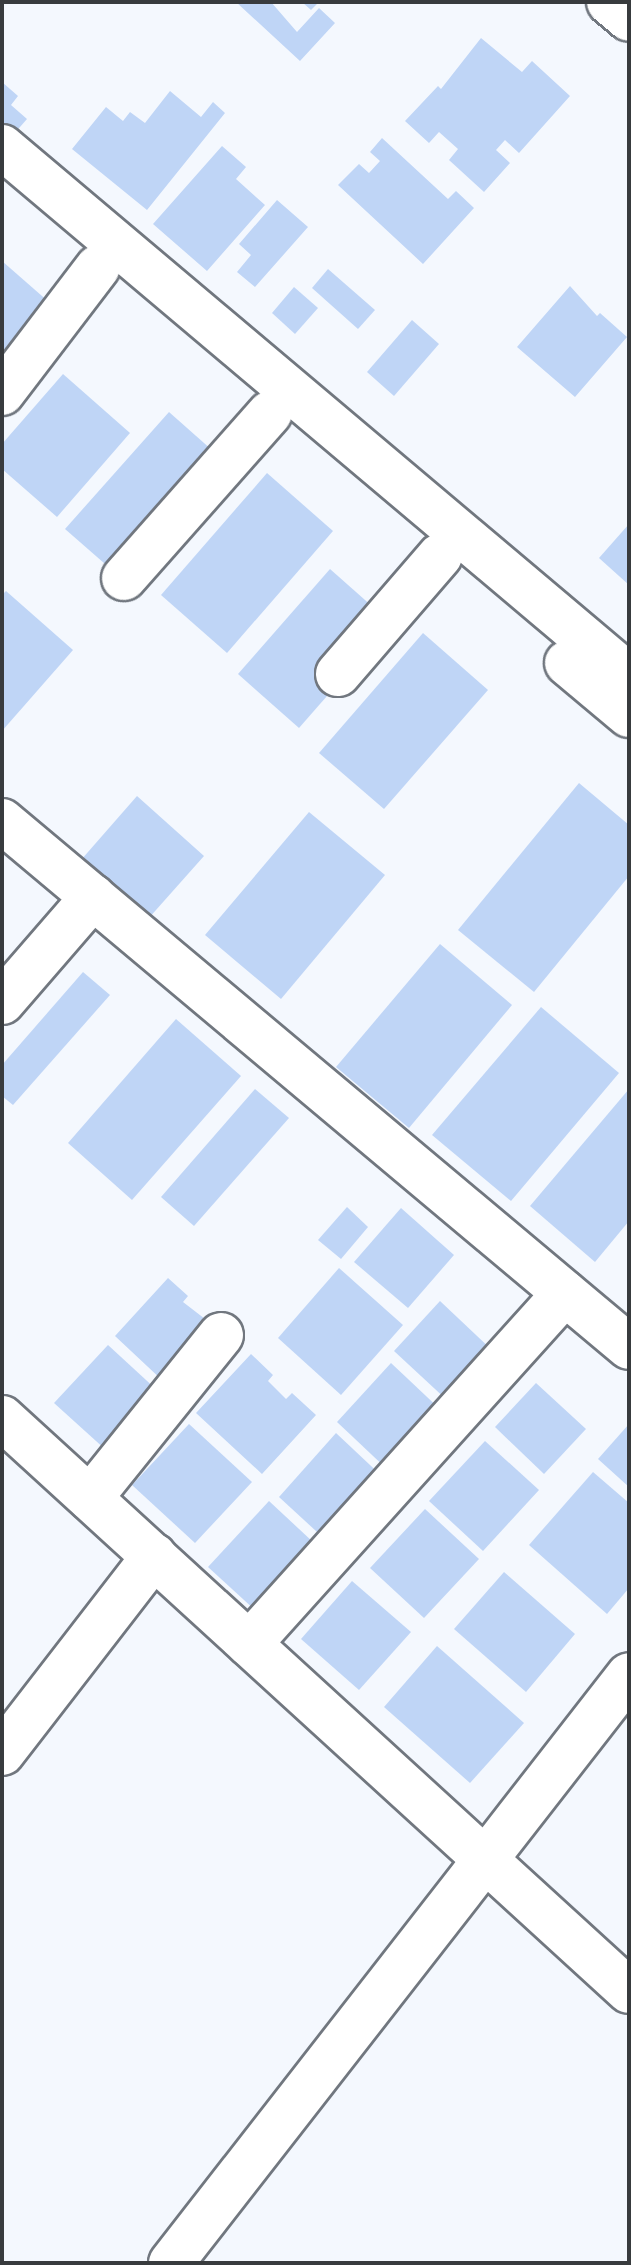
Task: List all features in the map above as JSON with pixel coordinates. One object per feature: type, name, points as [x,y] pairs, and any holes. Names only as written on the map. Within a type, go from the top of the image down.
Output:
[{"type":"street","points":[[609,2],[629,19]]},
{"type":"street","points":[[2,147],[629,676]]},
{"type":"street","points":[[2,187],[629,715]]},
{"type":"street","points":[[2,393],[98,267]]},
{"type":"street","points":[[124,578],[270,413]]},
{"type":"street","points":[[338,674],[440,556]]},
{"type":"street","points":[[2,821],[629,1347]]},
{"type":"street","points":[[2,1002],[93,897]]},
{"type":"street","points":[[249,1644],[565,1293]]},
{"type":"street","points":[[90,1498],[221,1335]]},
{"type":"street","points":[[2,1418],[629,1991]]},
{"type":"street","points":[[2,1753],[154,1556]]},
{"type":"street","points":[[171,2263],[629,1675]]},
{"type":"building","points":[[236,2],[271,2],[297,32],[319,8],[335,23],[300,61]]},
{"type":"building","points":[[302,2],[319,2],[311,10]]},
{"type":"building","points":[[481,38],[522,72],[532,61],[570,96],[519,153],[505,140],[496,150],[510,163],[484,192],[449,160],[458,149],[439,132],[429,143],[405,121],[438,86],[441,89]]},
{"type":"building","points":[[2,82],[18,96],[11,105],[27,119],[13,135],[2,125]]},
{"type":"building","points":[[170,91],[201,117],[213,102],[225,113],[147,210],[72,149],[106,107],[123,121],[130,112],[145,123]]},
{"type":"building","points":[[382,138],[448,199],[456,191],[474,208],[423,264],[338,185],[359,164],[369,173],[380,161],[370,152]]},
{"type":"building","points":[[222,146],[246,167],[236,179],[265,205],[207,271],[153,224]]},
{"type":"building","points":[[277,200],[308,227],[255,287],[237,272],[251,255],[239,244]]},
{"type":"building","points":[[2,261],[74,324],[2,406]]},
{"type":"building","points":[[328,269],[375,310],[358,329],[312,288]]},
{"type":"building","points":[[570,286],[597,316],[600,313],[627,337],[575,397],[517,347]]},
{"type":"building","points":[[294,287],[318,308],[295,334],[272,313]]},
{"type":"building","points":[[412,320],[439,344],[394,396],[367,372]]},
{"type":"building","points":[[63,374],[130,433],[57,517],[2,469],[2,444]]},
{"type":"building","points":[[169,412],[239,474],[136,591],[65,529]]},
{"type":"building","points":[[267,473],[333,531],[227,653],[161,595]]},
{"type":"building","points":[[629,524],[629,585],[599,558]]},
{"type":"building","points":[[330,569],[391,623],[299,728],[238,674]]},
{"type":"building","points":[[6,591],[73,650],[2,731],[2,595]]},
{"type":"building","points":[[423,633],[488,690],[384,809],[319,753]]},
{"type":"building","points":[[579,783],[629,825],[629,876],[534,992],[458,930]]},
{"type":"building","points":[[137,796],[204,856],[148,919],[81,860]]},
{"type":"building","points":[[309,812],[385,875],[281,999],[205,935]]},
{"type":"building","points":[[440,944],[512,1005],[409,1128],[336,1067]]},
{"type":"building","points":[[83,972],[110,995],[13,1105],[2,1096],[2,1065]]},
{"type":"building","points":[[541,1007],[619,1073],[511,1201],[432,1135]]},
{"type":"building","points":[[176,1019],[241,1076],[132,1200],[68,1143]]},
{"type":"building","points":[[255,1089],[289,1118],[194,1226],[161,1197]]},
{"type":"building","points":[[629,1089],[629,1221],[595,1262],[530,1206]]},
{"type":"building","points":[[347,1207],[368,1227],[341,1259],[318,1240]]},
{"type":"building","points":[[401,1208],[454,1255],[408,1308],[354,1262]]},
{"type":"building","points":[[339,1268],[403,1325],[341,1395],[278,1338]]},
{"type":"building","points":[[168,1278],[188,1296],[183,1302],[231,1339],[179,1396],[115,1336]]},
{"type":"building","points":[[440,1301],[494,1352],[449,1402],[394,1351]]},
{"type":"building","points":[[108,1345],[171,1403],[117,1460],[54,1403]]},
{"type":"building","points":[[251,1354],[273,1375],[268,1381],[286,1399],[292,1393],[316,1415],[262,1474],[196,1413]]},
{"type":"building","points":[[391,1363],[443,1412],[389,1471],[337,1422]]},
{"type":"building","points":[[536,1383],[586,1429],[544,1474],[495,1427]]},
{"type":"building","points":[[189,1424],[252,1482],[195,1543],[132,1485]]},
{"type":"building","points":[[629,1424],[629,1487],[598,1459]]},
{"type":"building","points":[[336,1433],[387,1481],[329,1543],[279,1497]]},
{"type":"building","points":[[485,1441],[539,1490],[483,1551],[429,1501]]},
{"type":"building","points":[[593,1472],[629,1503],[629,1588],[607,1614],[529,1545]]},
{"type":"building","points":[[269,1501],[328,1556],[268,1622],[208,1567]]},
{"type":"building","points":[[425,1509],[479,1559],[424,1618],[370,1568]]},
{"type":"building","points":[[504,1572],[575,1634],[526,1692],[454,1629]]},
{"type":"building","points":[[352,1581],[411,1632],[359,1690],[301,1639]]},
{"type":"building","points":[[437,1646],[524,1723],[470,1783],[384,1707]]}]
